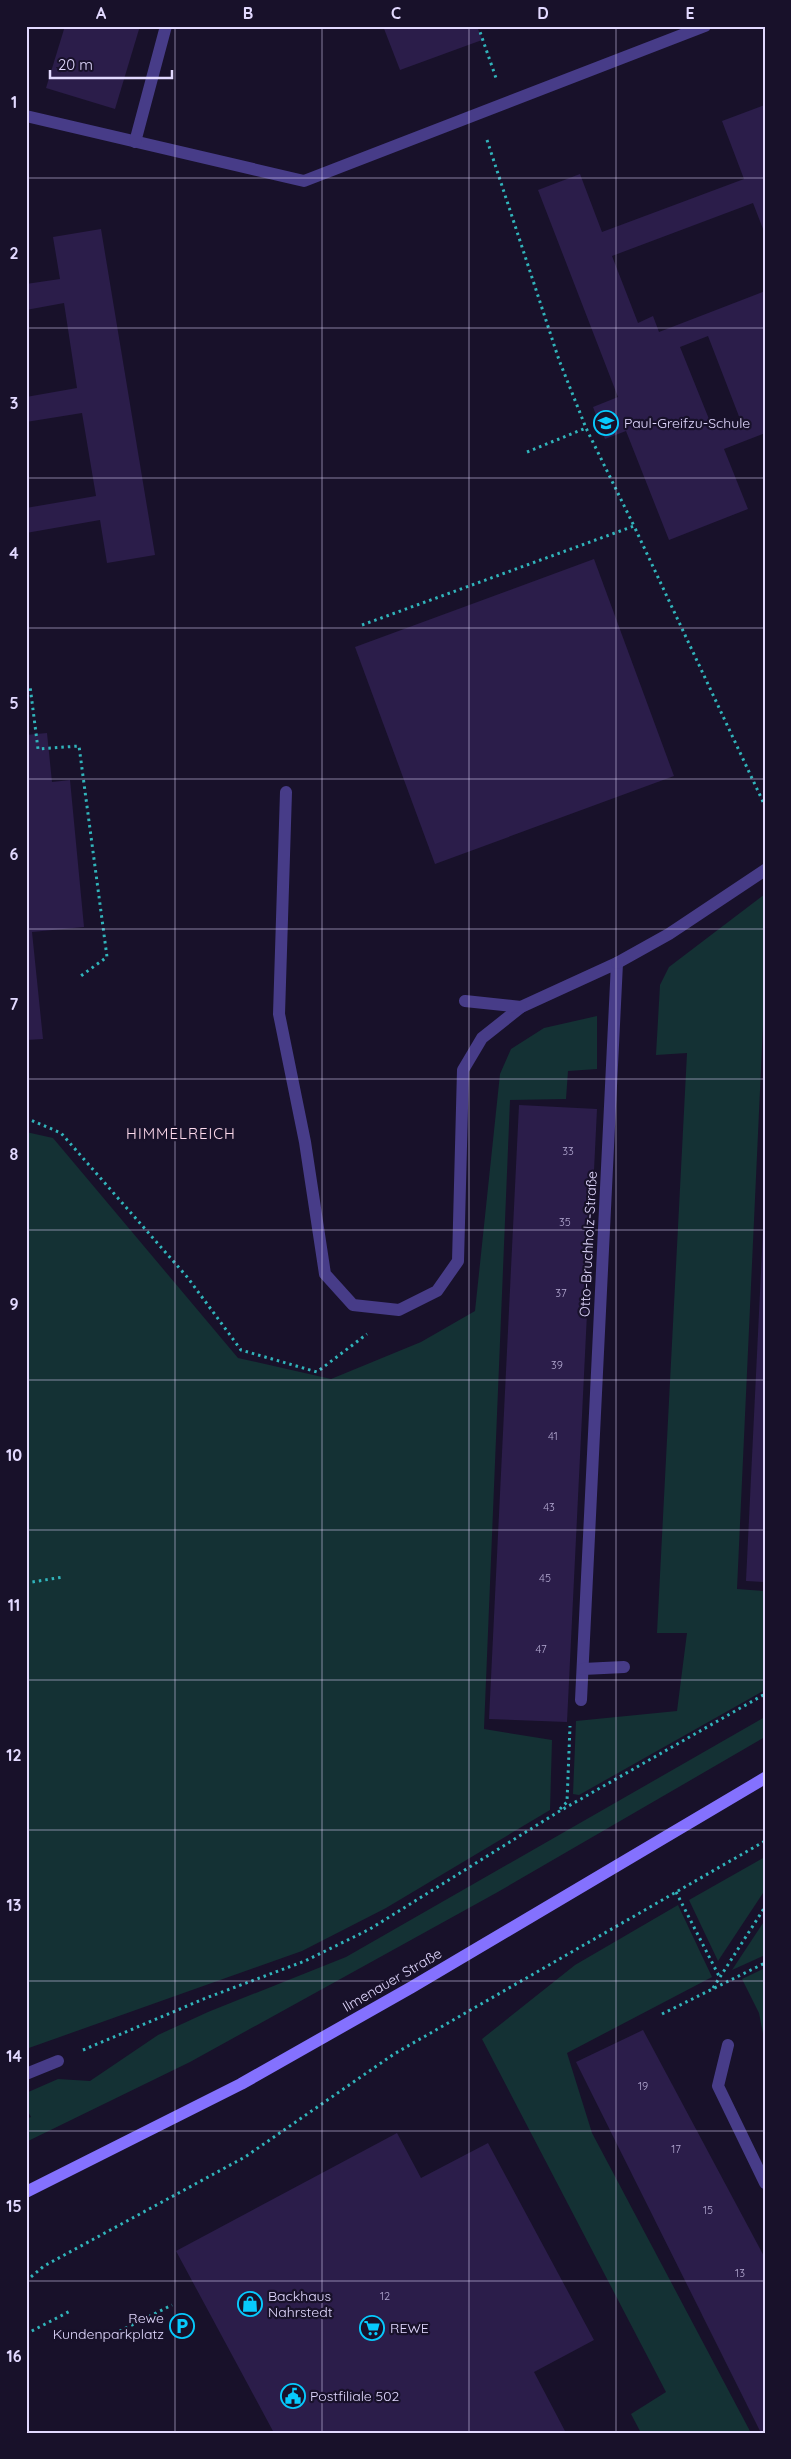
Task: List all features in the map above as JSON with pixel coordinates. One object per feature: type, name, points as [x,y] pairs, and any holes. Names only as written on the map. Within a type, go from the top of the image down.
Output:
[{"type":"main road","name":"Ilmenauer Straße","points":[[26,2192],[241,2084],[412,1987],[765,1778]]},
{"type":"street","points":[[135,142],[166,26]]},
{"type":"street","points":[[26,116],[304,181],[705,26]]},
{"type":"street","points":[[286,792],[279,1014],[305,1142],[326,1274],[353,1305],[399,1310],[438,1290],[458,1261],[463,1070],[482,1038],[521,1007],[617,964],[669,934],[765,870]]},
{"type":"street","name":"Otto-Bruchholz-Straße","points":[[581,1700],[617,964]]},
{"type":"street","points":[[465,1001],[521,1007]]},
{"type":"street","points":[[583,1669],[624,1667]]},
{"type":"street","points":[[728,2045],[718,2086],[765,2183]]},
{"type":"street","points":[[26,2074],[58,2061]]},
{"type":"path","points":[[478,26],[504,104]]},
{"type":"path","points":[[479,114],[559,360],[586,428],[765,806]]},
{"type":"path","points":[[526,452],[586,428]]},
{"type":"path","points":[[362,626],[634,526]]},
{"type":"path","points":[[26,687],[30,686],[38,749],[79,746],[107,958],[78,978]]},
{"type":"path","points":[[26,1118],[61,1133],[188,1278],[241,1350],[317,1372],[399,1310]]},
{"type":"path","points":[[26,1583],[62,1577]]},
{"type":"path","points":[[58,2061],[206,1998],[305,1961],[362,1933],[558,1812],[765,1694]]},
{"type":"path","points":[[558,1812],[566,1802],[570,1723],[581,1700]]},
{"type":"path","points":[[26,2281],[44,2266],[245,2157],[394,2054],[765,1841]]},
{"type":"path","points":[[676,1892],[720,1978]]},
{"type":"path","points":[[713,1988],[765,1907]]},
{"type":"path","points":[[662,2014],[765,1963]]},
{"type":"path","points":[[102,2340],[172,2305]]},
{"type":"path","points":[[26,2328],[27,2334],[72,2310]]},
{"type":"green space","points":[[765,894],[765,982],[737,1589],[765,1591],[765,1690],[579,1795],[573,1794],[576,1721],[677,1711],[687,1633],[657,1633],[687,1053],[656,1055],[660,985],[669,967]]},
{"type":"green space","points":[[597,1016],[597,1069],[568,1071],[566,1099],[510,1100],[484,1729],[552,1740],[550,1810],[386,1908],[302,1951],[26,2049],[26,1132],[53,1138],[238,1358],[331,1379],[421,1342],[475,1311],[500,1074],[511,1049],[544,1028]]},
{"type":"green space","points":[[765,1717],[765,1737],[496,1893],[190,2062],[26,2142],[26,2119],[31,2117],[26,2108],[26,2093],[58,2079],[90,2081],[158,2035],[208,2012],[346,1957]]},
{"type":"green space","points":[[765,1857],[765,1890],[718,1961],[689,1900]]},
{"type":"green space","points":[[678,1905],[712,1977],[567,2053],[592,2133],[751,2433],[641,2433],[631,2414],[666,2392],[482,2039],[575,1965]]},
{"type":"green space","points":[[765,1920],[765,1955],[732,1970]]},
{"type":"green space","points":[[765,1968],[765,2044],[759,2013],[742,1979]]},
{"type":"building","points":[[65,26],[140,26],[115,109],[46,88]]},
{"type":"building","points":[[383,26],[477,26],[482,40],[400,70]]},
{"type":"building","points":[[765,105],[765,234],[753,203],[612,256],[638,323],[653,316],[659,332],[765,291],[765,433],[724,449],[748,509],[669,540],[626,431],[605,439],[593,407],[618,397],[538,190],[580,174],[602,232],[744,179],[722,121]],"holes":[[[708,336],[740,419],[713,429],[680,347]]]},
{"type":"building","points":[[101,229],[155,555],[107,563],[100,520],[26,533],[26,508],[96,496],[82,413],[26,422],[26,397],[77,388],[64,303],[26,310],[26,284],[60,279],[53,237]]},
{"type":"building","points":[[594,559],[674,776],[435,864],[355,647]]},
{"type":"building","points":[[47,733],[52,782],[70,780],[84,927],[32,932],[43,1039],[26,1040],[26,735]]},
{"type":"building","points":[[519,1105],[597,1109],[567,1722],[489,1719]]},
{"type":"building","points":[[763,1230],[765,1230],[765,1582],[746,1581]]},
{"type":"building","points":[[643,2030],[765,2258],[765,2433],[761,2433],[576,2062]]},
{"type":"building","points":[[397,2133],[421,2178],[488,2143],[594,2340],[534,2372],[566,2433],[274,2433],[176,2251]]},
{"type":"place","name":"Paul-Greifzu-Schule","points":[[606,423]]},
{"type":"place","name":"Backhaus Nahrstedt","points":[[250,2304]]},
{"type":"place","name":"Rewe Kundenparkplatz","points":[[182,2326]]},
{"type":"place","name":"REWE","points":[[372,2328]]},
{"type":"place","name":"Postfiliale 502","points":[[293,2396]]},
{"type":"district","name":"HIMMELREICH","points":[[181,1134]]}]
